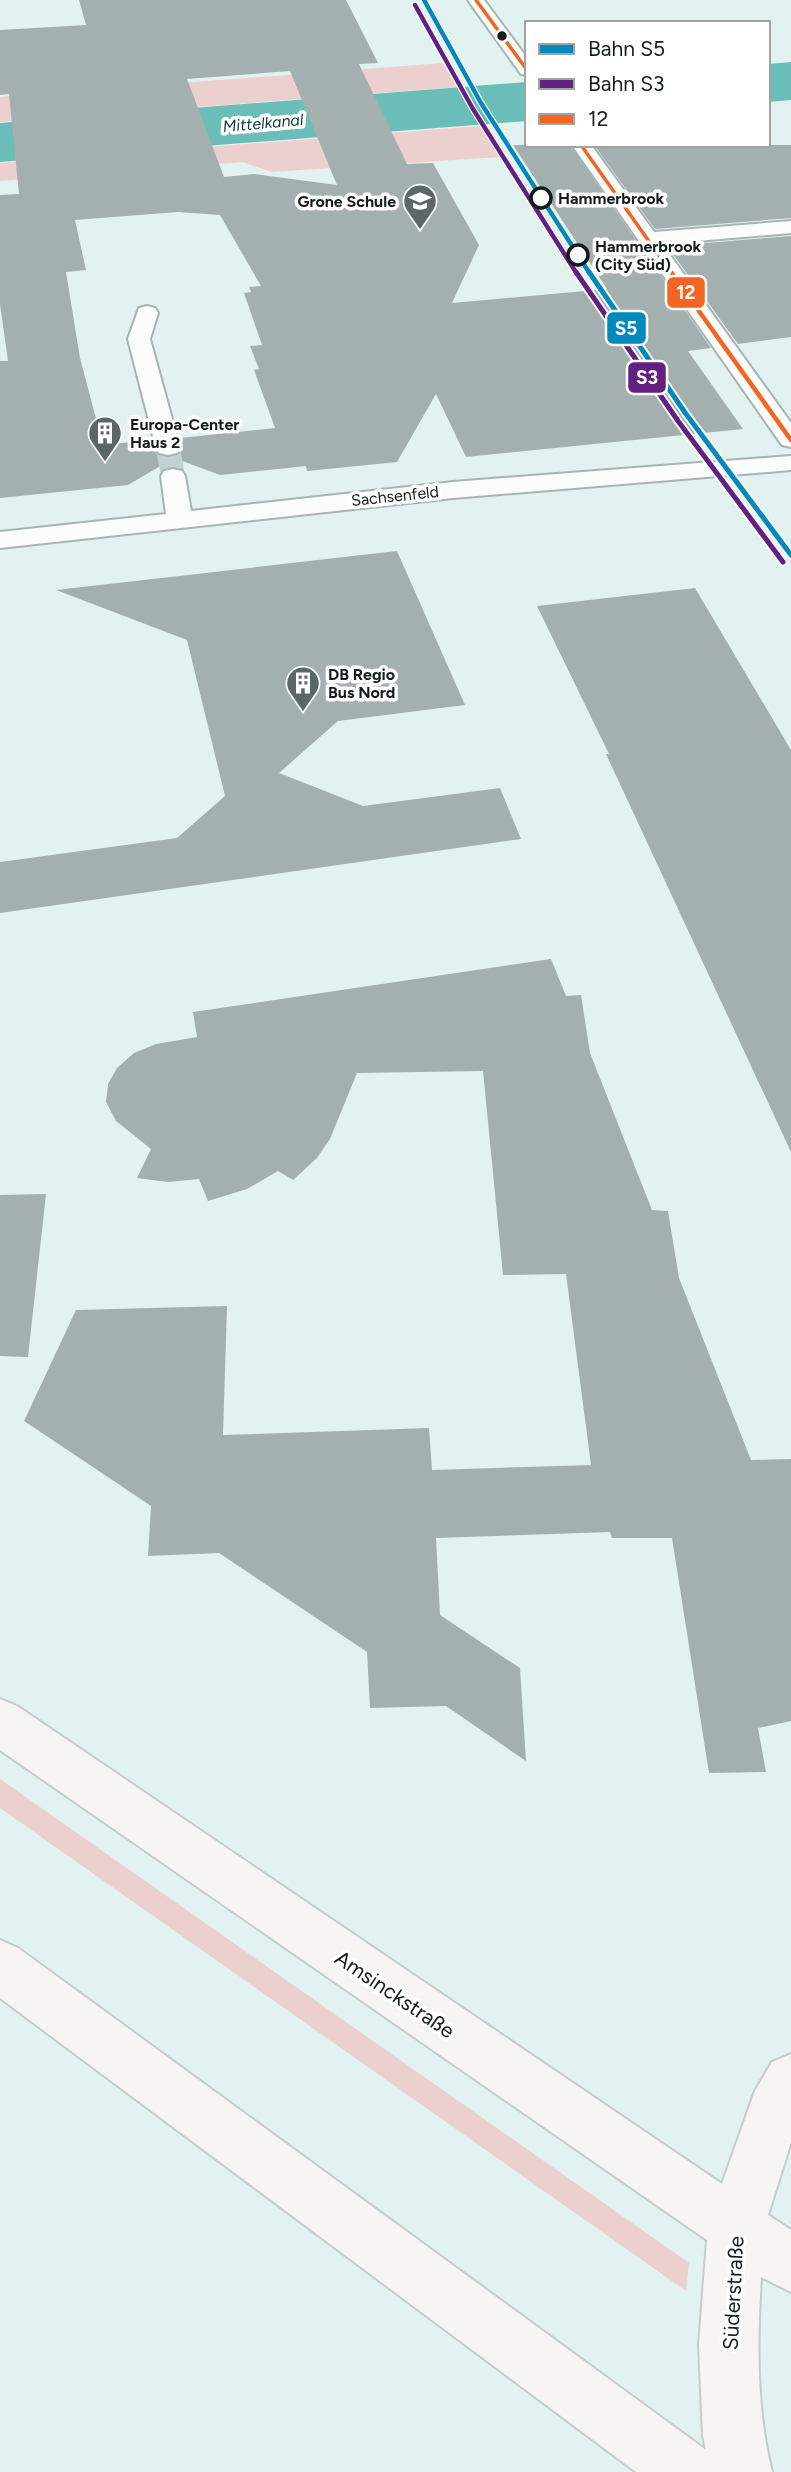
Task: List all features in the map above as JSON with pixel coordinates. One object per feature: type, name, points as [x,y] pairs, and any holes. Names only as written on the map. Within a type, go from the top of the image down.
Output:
[{"type":"main road","name":"Amsinckstraße","points":[[0,1722],[791,2264]]},
{"type":"main road","points":[[0,1966],[686,2472]]},
{"type":"main road","name":"Süderstraße","points":[[742,2472],[733,2437],[728,2345],[736,2227],[774,2110],[791,2081]]},
{"type":"street","points":[[477,1],[496,1]]},
{"type":"street","points":[[477,1],[525,67]]},
{"type":"street","points":[[582,147],[791,440]]},
{"type":"street","points":[[648,239],[791,227]]},
{"type":"street","points":[[147,313],[139,339],[168,448]]},
{"type":"street","name":"Sachsenfeld","points":[[0,540],[453,490],[791,463]]},
{"type":"street","points":[[173,476],[180,520]]},
{"type":"shaded area","points":[[443,63],[457,87],[0,122],[0,97]]},
{"type":"shaded area","points":[[481,126],[500,157],[271,172],[243,162],[0,181],[0,163]]},
{"type":"shaded area","points":[[0,1779],[689,2263],[686,2291],[0,1808]]},
{"type":"water","points":[[791,62],[791,100],[770,102],[770,64]]},
{"type":"water","name":"Mittelkanal","points":[[525,82],[525,121],[0,162],[0,123]]},
{"type":"building","points":[[79,0],[346,0],[378,63],[359,64],[407,164],[433,163],[479,245],[452,303],[607,289],[513,145],[571,147],[711,348],[688,351],[743,429],[466,457],[436,394],[397,462],[307,471],[306,466],[220,475],[174,458],[128,485],[0,498],[0,361],[8,361],[0,304],[0,195],[19,194],[9,94],[0,95],[0,30],[86,25]],"holes":[[[290,71],[337,185],[254,174],[224,177],[187,79]],[[178,212],[220,215],[261,286],[249,287],[251,292],[244,293],[262,345],[250,346],[259,369],[254,370],[275,428],[180,438],[183,447],[179,454],[167,458],[157,454],[151,440],[103,445],[80,358],[66,272],[86,270],[75,220]]]},
{"type":"building","points":[[791,145],[791,218],[655,229],[595,147]]},
{"type":"building","points":[[791,236],[791,337],[738,344],[667,246]]},
{"type":"building","points":[[397,551],[465,705],[338,721],[279,773],[363,806],[500,788],[521,839],[0,913],[0,862],[177,838],[225,796],[187,640],[56,590]]},
{"type":"building","points":[[695,588],[791,750],[791,1152],[606,754],[609,754],[537,606]]},
{"type":"building","points":[[551,959],[566,996],[581,995],[590,1053],[652,1210],[668,1211],[679,1278],[751,1460],[791,1459],[791,1721],[758,1728],[766,1772],[709,1773],[672,1538],[612,1538],[610,1532],[436,1538],[440,1615],[520,1668],[526,1761],[446,1706],[370,1708],[367,1652],[219,1553],[148,1556],[151,1506],[24,1421],[76,1310],[227,1306],[223,1435],[429,1428],[432,1470],[591,1465],[566,1274],[503,1275],[483,1071],[357,1073],[330,1139],[317,1158],[293,1180],[278,1171],[247,1189],[208,1201],[199,1179],[168,1182],[137,1178],[151,1149],[116,1121],[106,1102],[108,1084],[117,1068],[134,1053],[156,1044],[197,1037],[193,1012]]},
{"type":"building","points":[[46,1194],[28,1357],[0,1356],[0,1195]]},
{"type":"tunnel","points":[[168,448],[173,476]]},
{"type":"rail line","name":"S5","points":[[424,0],[481,103],[587,269],[686,414],[791,555]]},
{"type":"rail line","name":"S3","points":[[415,5],[473,109],[579,277],[678,421],[783,562]]},
{"type":"transit line","name":"12","points":[[476,0],[525,67]]},
{"type":"transit line","name":"12","points":[[582,147],[791,440]]},
{"type":"place","name":"Hammerbrook","points":[[541,198]]},
{"type":"place","name":"Grone Schule","points":[[420,231]]},
{"type":"place","name":"Hammerbrook (City Süd)","points":[[578,255]]},
{"type":"place","name":"Europa-Center Haus 2","points":[[105,463]]},
{"type":"place","name":"DB Regio Bus Nord","points":[[303,713]]}]
